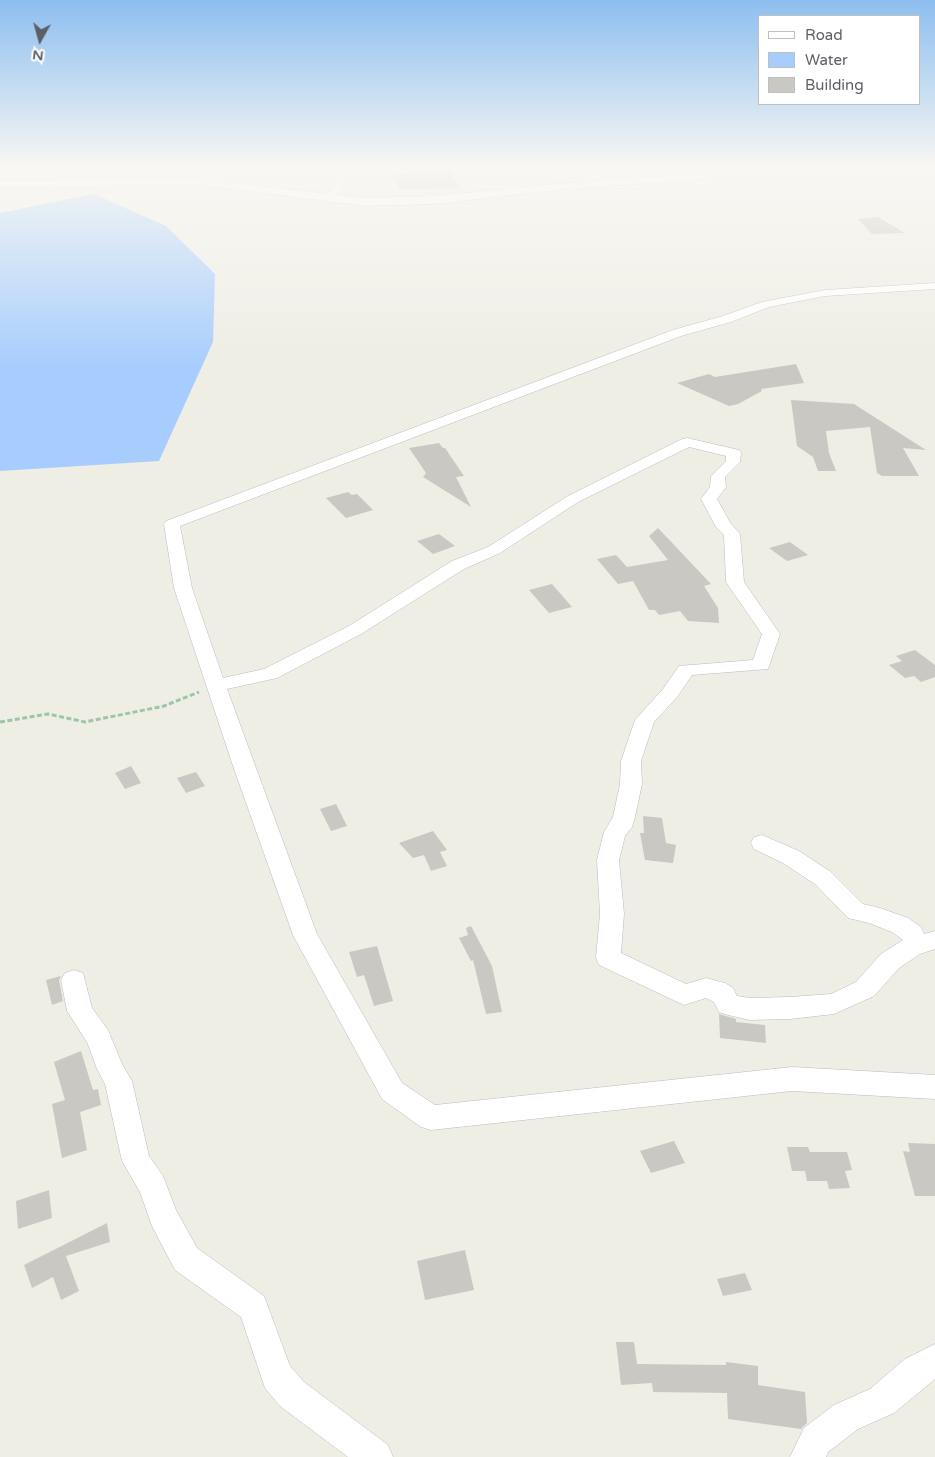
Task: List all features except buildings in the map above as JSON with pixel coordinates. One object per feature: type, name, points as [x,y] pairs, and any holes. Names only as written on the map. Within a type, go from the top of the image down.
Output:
[{"type":"street","points":[[935,286],[825,292],[766,304],[727,319],[677,332],[172,524],[183,588],[305,935],[392,1091],[432,1118],[792,1079],[935,1087]]},
{"type":"street","points":[[216,685],[270,674],[355,630],[458,565],[494,550],[573,499],[687,442],[734,453],[733,462],[718,476],[718,487],[709,499],[724,527],[732,534],[735,582],[771,634],[761,665],[686,670],[670,693],[646,720],[630,761],[631,784],[624,817],[621,827],[615,832],[608,860],[612,914],[608,958],[684,994],[706,988],[716,990],[724,995],[728,1005],[750,1009],[790,1008],[834,1004],[865,989],[890,961],[926,942]]},
{"type":"street","points":[[762,842],[791,857],[823,878],[856,912],[872,914],[900,924],[926,942]]},
{"type":"street","points":[[74,980],[80,1011],[100,1038],[110,1069],[118,1081],[136,1161],[153,1186],[163,1216],[186,1259],[253,1307],[277,1376],[292,1394],[376,1457]]},
{"type":"street","points":[[807,1457],[816,1440],[846,1417],[882,1401],[917,1371],[935,1360]]},
{"type":"path","points":[[0,722],[48,714],[86,722],[164,706],[216,685]]},
{"type":"water","points":[[0,233],[173,233],[215,274],[213,342],[159,461],[0,471]]}]
